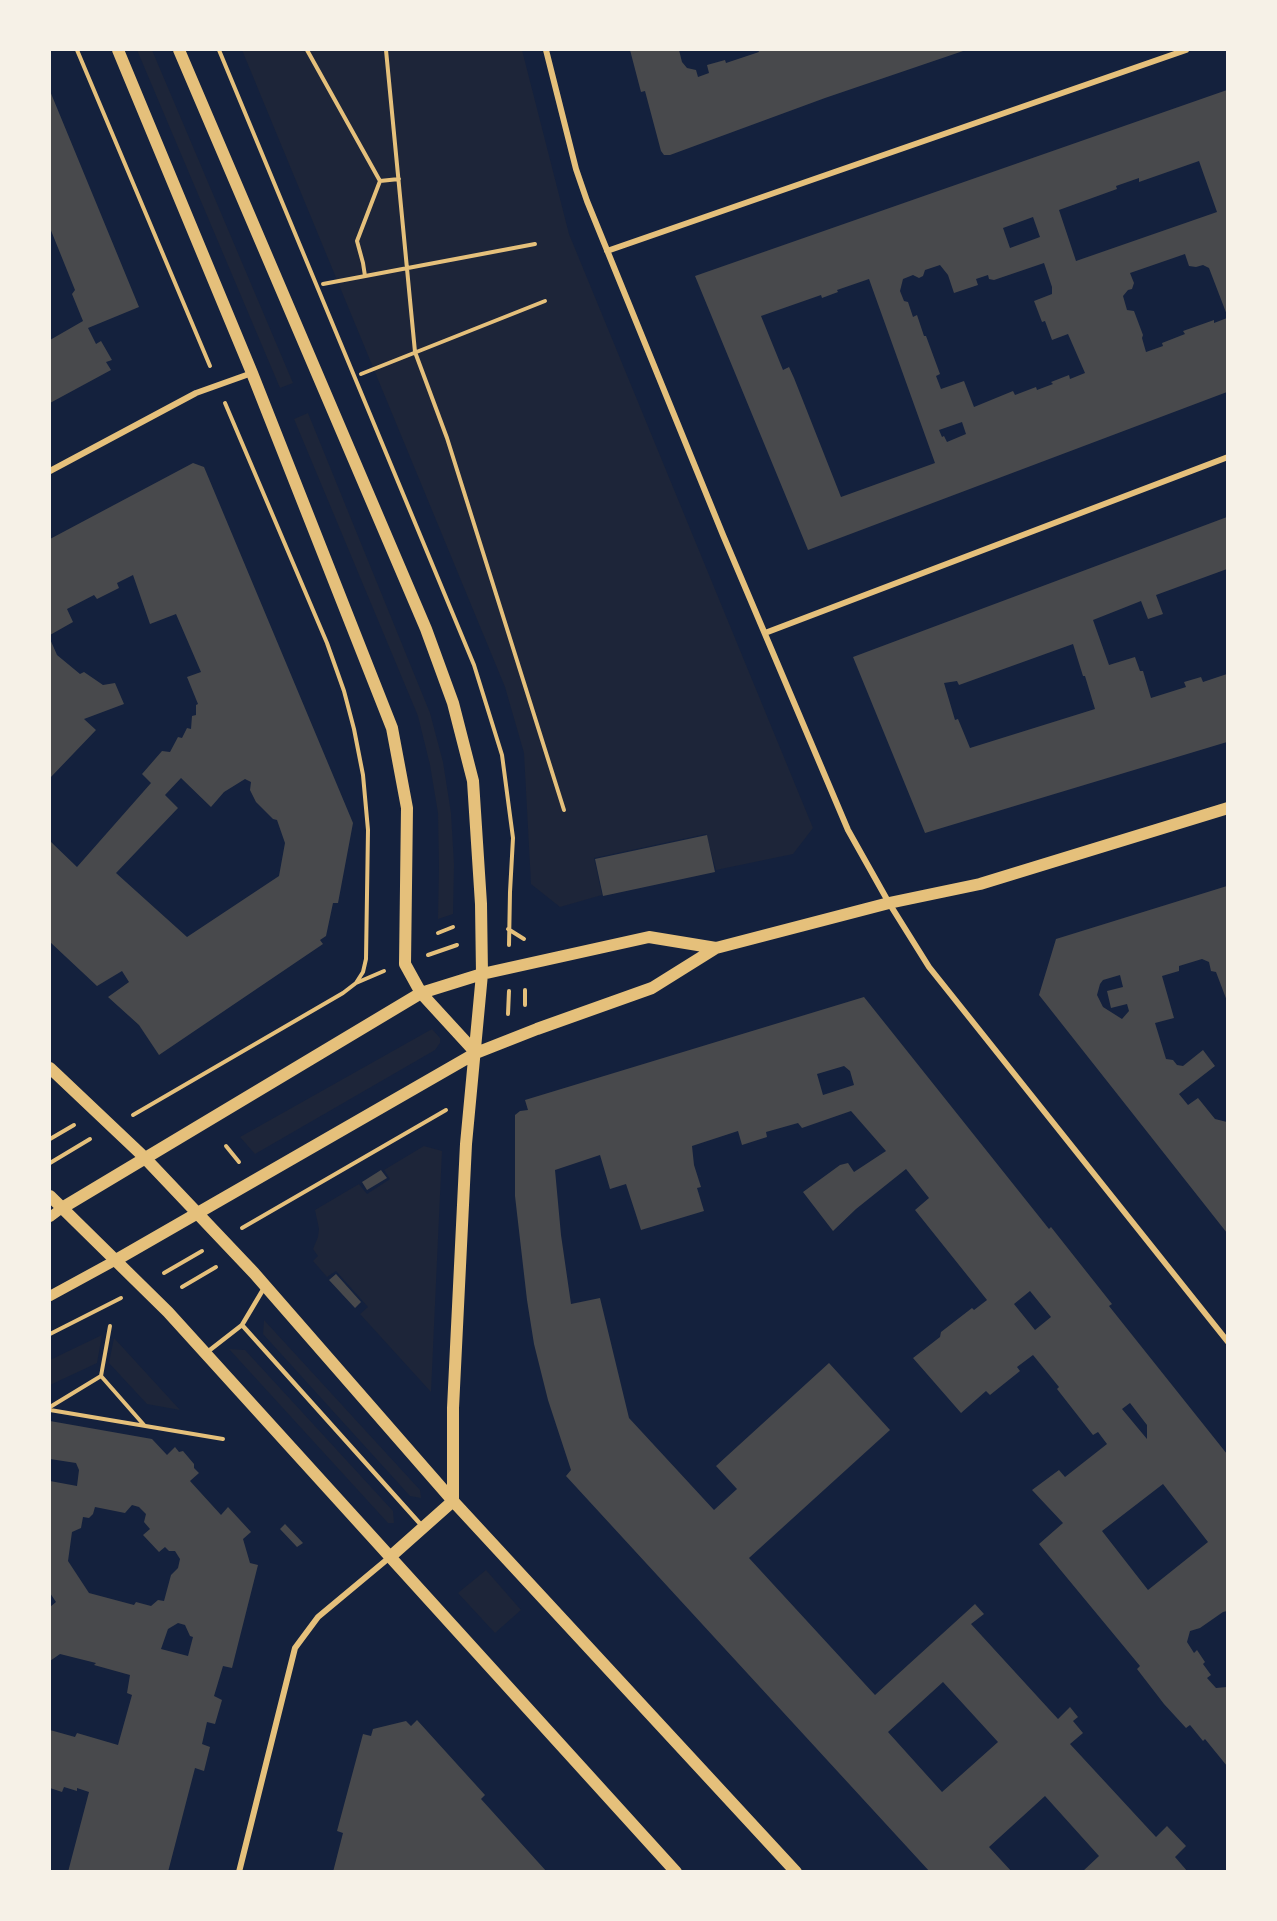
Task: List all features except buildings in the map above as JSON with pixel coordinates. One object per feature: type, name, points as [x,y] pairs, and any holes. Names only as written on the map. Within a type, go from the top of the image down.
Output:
[{"type":"main road","points":[[118,50],[252,373],[392,728],[407,808],[405,964],[421,993],[476,1053]]},
{"type":"main road","points":[[179,50],[426,629],[453,703],[472,781],[481,904],[482,974],[466,1144],[453,1408],[453,1501],[390,1557]]},
{"type":"main road","points":[[116,1260],[476,1053],[652,988],[716,948],[889,903],[980,884],[1227,808]]},
{"type":"main road","points":[[62,1208],[421,993],[482,974],[649,937],[716,948]]},
{"type":"main road","points":[[50,1068],[144,1157],[222,1239],[453,1501],[795,1872]]},
{"type":"main road","points":[[50,1196],[116,1260],[205,1353],[676,1872]]},
{"type":"street","points":[[546,50],[576,169],[607,251],[838,810],[889,903],[929,967],[1227,1342]]},
{"type":"street","points":[[607,251],[1186,50]]},
{"type":"street","points":[[50,471],[196,393],[252,373]]},
{"type":"street","points":[[765,633],[1227,457]]},
{"type":"street","points":[[50,1217],[62,1208]]},
{"type":"street","points":[[50,1296],[116,1260]]},
{"type":"street","points":[[239,1872],[295,1648],[318,1617],[390,1557]]},
{"type":"lane","points":[[205,1353],[242,1325],[265,1286]]},
{"type":"lane","points":[[242,1325],[423,1527]]},
{"type":"path","points":[[77,50],[206,356]]},
{"type":"path","points":[[219,50],[474,665],[502,755],[513,838],[510,891]]},
{"type":"path","points":[[307,50],[380,181]]},
{"type":"path","points":[[386,50],[415,352],[447,438],[564,810]]},
{"type":"path","points":[[380,181],[399,179]]},
{"type":"path","points":[[365,276],[357,241],[380,181]]},
{"type":"path","points":[[323,284],[535,244]]},
{"type":"path","points":[[361,374],[545,301]]},
{"type":"path","points":[[50,1163],[343,993],[356,983],[363,972],[366,959],[368,830],[363,775],[347,701],[327,643],[229,414]]},
{"type":"path","points":[[438,933],[453,927]]},
{"type":"path","points":[[441,951],[452,947]]},
{"type":"path","points":[[525,990],[525,1005]]},
{"type":"path","points":[[180,1264],[444,1111]]},
{"type":"path","points":[[50,1139],[75,1125]]},
{"type":"path","points":[[226,1146],[240,1163]]},
{"type":"path","points":[[182,1287],[216,1266]]},
{"type":"path","points":[[50,1334],[69,1324]]},
{"type":"path","points":[[50,1408],[101,1376],[110,1326]]},
{"type":"path","points":[[101,1376],[144,1425]]},
{"type":"path","points":[[50,1408],[223,1439]]},
{"type":"shaded area","points":[[137,50],[152,50],[293,383],[280,388]]},
{"type":"shaded area","points":[[242,50],[522,50],[569,234],[813,828],[793,854],[716,870],[706,834],[594,858],[602,895],[560,907],[531,884],[524,753],[505,687]]},
{"type":"shaded area","points":[[308,413],[430,713],[443,762],[451,813],[454,864],[453,914],[438,919],[438,813],[430,765],[418,716],[294,419]]},
{"type":"shaded area","points":[[432,1029],[440,1038],[440,1043],[435,1050],[255,1154],[240,1137]]},
{"type":"shaded area","points":[[424,1146],[442,1151],[431,1392],[360,1314],[368,1307],[336,1271],[327,1277],[313,1261],[318,1256],[313,1249],[319,1229],[315,1210],[359,1184],[367,1194],[390,1179],[384,1170]]},
{"type":"shaded area","points":[[264,1320],[420,1490],[421,1498],[410,1496],[263,1334]]},
{"type":"shaded area","points":[[102,1335],[97,1363],[50,1385],[50,1360]]},
{"type":"shaded area","points":[[114,1338],[180,1410],[147,1404],[109,1363]]},
{"type":"shaded area","points":[[229,1349],[245,1350],[393,1511],[394,1523],[388,1523]]},
{"type":"shaded area","points":[[486,1570],[521,1610],[495,1633],[458,1593]]}]
